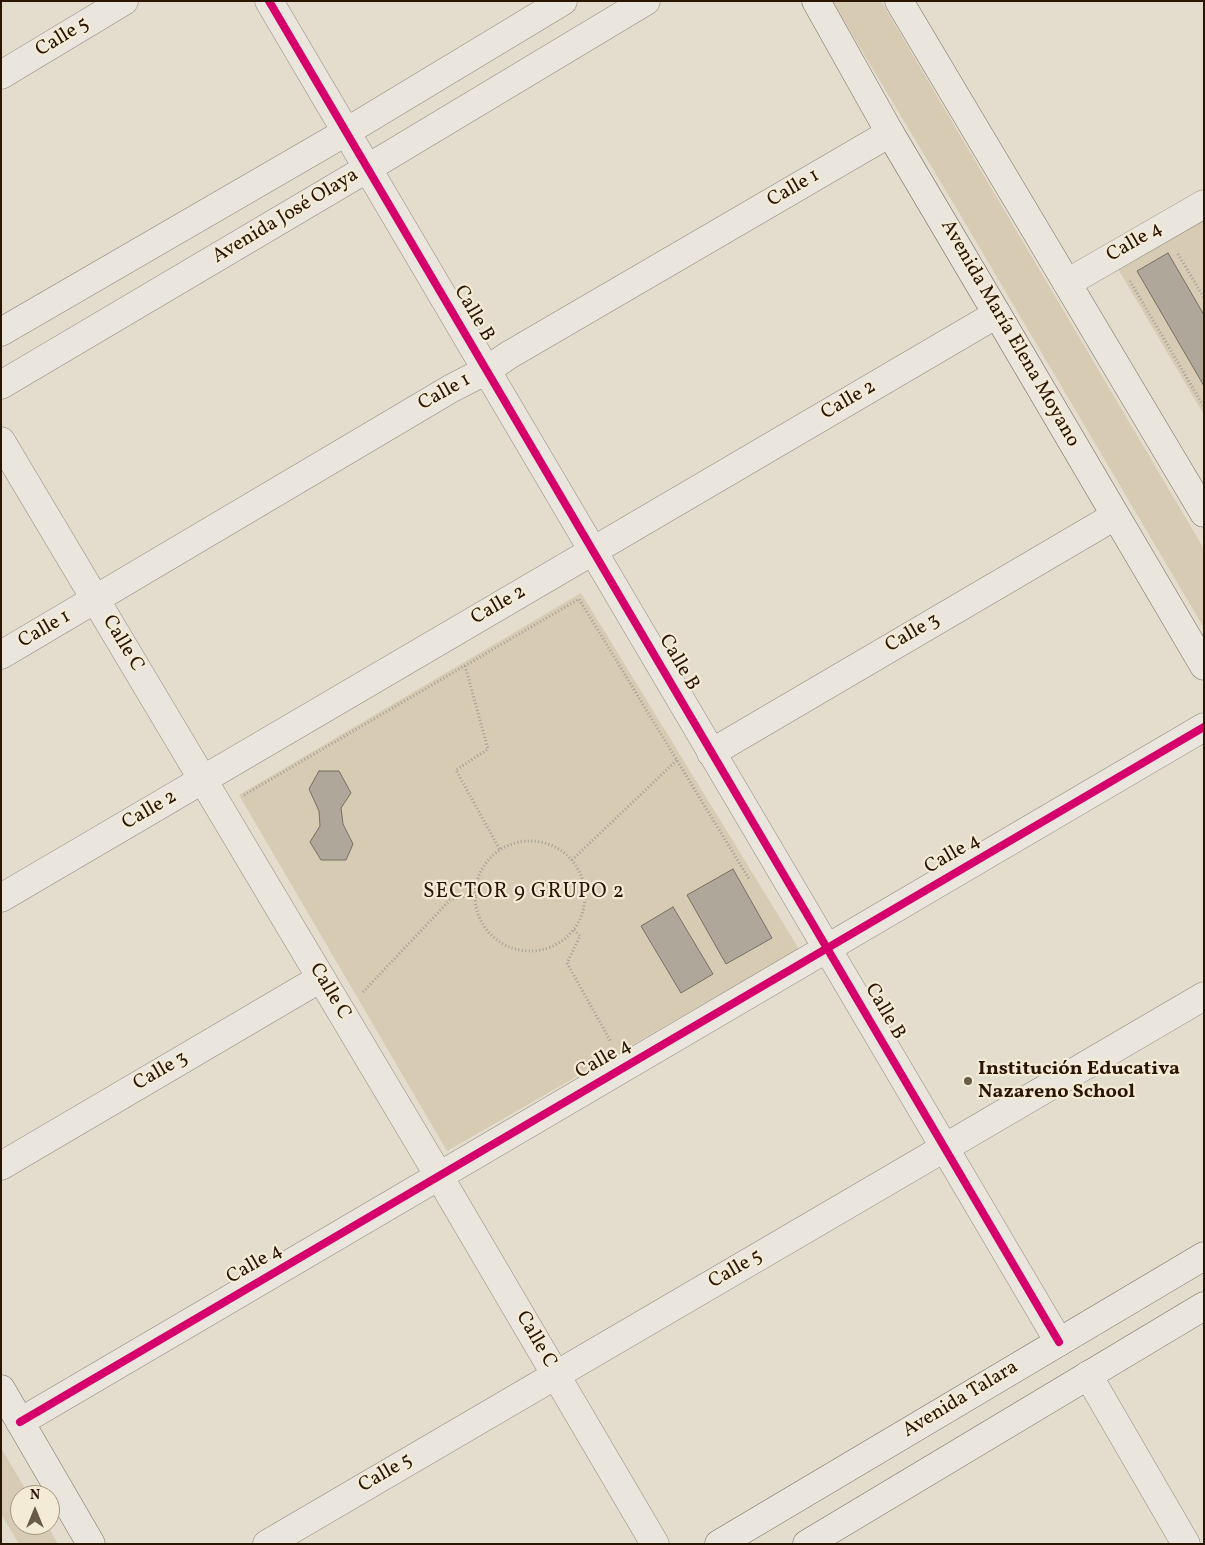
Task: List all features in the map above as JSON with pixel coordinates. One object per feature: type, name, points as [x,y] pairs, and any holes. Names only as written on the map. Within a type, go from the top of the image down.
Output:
[{"type":"street","name":"Calle 5","points":[[1,74],[124,1]]},
{"type":"street","name":"Calle B","points":[[269,1],[1059,1342]]},
{"type":"street","points":[[1,332],[346,132],[563,1]]},
{"type":"street","name":"Avenida José Olaya","points":[[1,385],[646,1]]},
{"type":"street","name":"Avenida María Elena Moyano","points":[[816,1],[890,133],[1204,666]]},
{"type":"street","points":[[899,1],[1204,513]]},
{"type":"street","name":"Calle 1","points":[[1,656],[452,388],[486,370],[517,350],[890,133]]},
{"type":"street","name":"Calle 4","points":[[1066,283],[1204,204]]},
{"type":"street","name":"Calle 2","points":[[1,898],[997,314]]},
{"type":"street","name":"Calle C","points":[[1,441],[439,1176],[655,1544]]},
{"type":"street","name":"Calle 3","points":[[711,753],[1115,516]]},
{"type":"street","name":"Calle 4","points":[[20,1422],[1204,727]]},
{"type":"street","name":"Calle 3","points":[[1,1166],[321,978]]},
{"type":"street","name":"Calle 5","points":[[268,1544],[1204,996]]},
{"type":"street","name":"Avenida Talara","points":[[719,1544],[1204,1256]]},
{"type":"street","points":[[806,1544],[1204,1306]]},
{"type":"street","points":[[1088,1376],[1186,1544]]},
{"type":"street","points":[[1,1389],[91,1544]]},
{"type":"path","points":[[1176,250],[1204,298]]},
{"type":"path","points":[[1128,278],[1204,408]]},
{"type":"path","points":[[244,795],[579,599],[751,883]]},
{"type":"path","points":[[465,666],[488,749],[456,770],[500,850]]},
{"type":"path","points":[[572,860],[677,760]]},
{"type":"path","points":[[534,841],[552,845],[568,855],[572,860],[580,870],[586,888],[585,907],[578,925],[566,939],[550,949],[530,952],[512,949],[496,941],[484,928],[477,912],[475,894],[478,877],[487,861],[500,850],[517,843],[534,841]]},
{"type":"path","points":[[356,986],[361,994],[450,900],[475,894]]},
{"type":"path","points":[[574,930],[580,936],[567,963],[615,1049]]},
{"type":"shaded area","points":[[832,1],[881,1],[1204,549],[1204,628],[958,211]]},
{"type":"shaded area","points":[[1204,220],[1204,415],[1118,269]]},
{"type":"shaded area","points":[[581,593],[799,949],[447,1151],[239,795]]},
{"type":"shaded area","points":[[1,1448],[23,1485],[10,1485],[10,1529],[1,1514]]},
{"type":"shaded area","points":[[14,1535],[53,1535],[58,1544],[19,1544]]},
{"type":"building","points":[[1168,253],[1204,315],[1204,386],[1137,271]]},
{"type":"building","points":[[319,771],[339,771],[351,793],[341,808],[343,824],[353,844],[346,860],[321,860],[310,842],[320,826],[319,811],[309,789]]},
{"type":"building","points":[[733,869],[772,938],[726,964],[687,895]]},
{"type":"building","points":[[673,907],[713,974],[681,993],[641,926]]},
{"type":"cycle path","points":[[269,1],[1059,1342]]},
{"type":"cycle path","points":[[20,1422],[1204,727]]},
{"type":"place","name":"Institución Educativa Nazareno School","points":[[968,1081]]},
{"type":"district","name":"SECTOR 9 GRUPO 2","points":[[524,893]]}]
